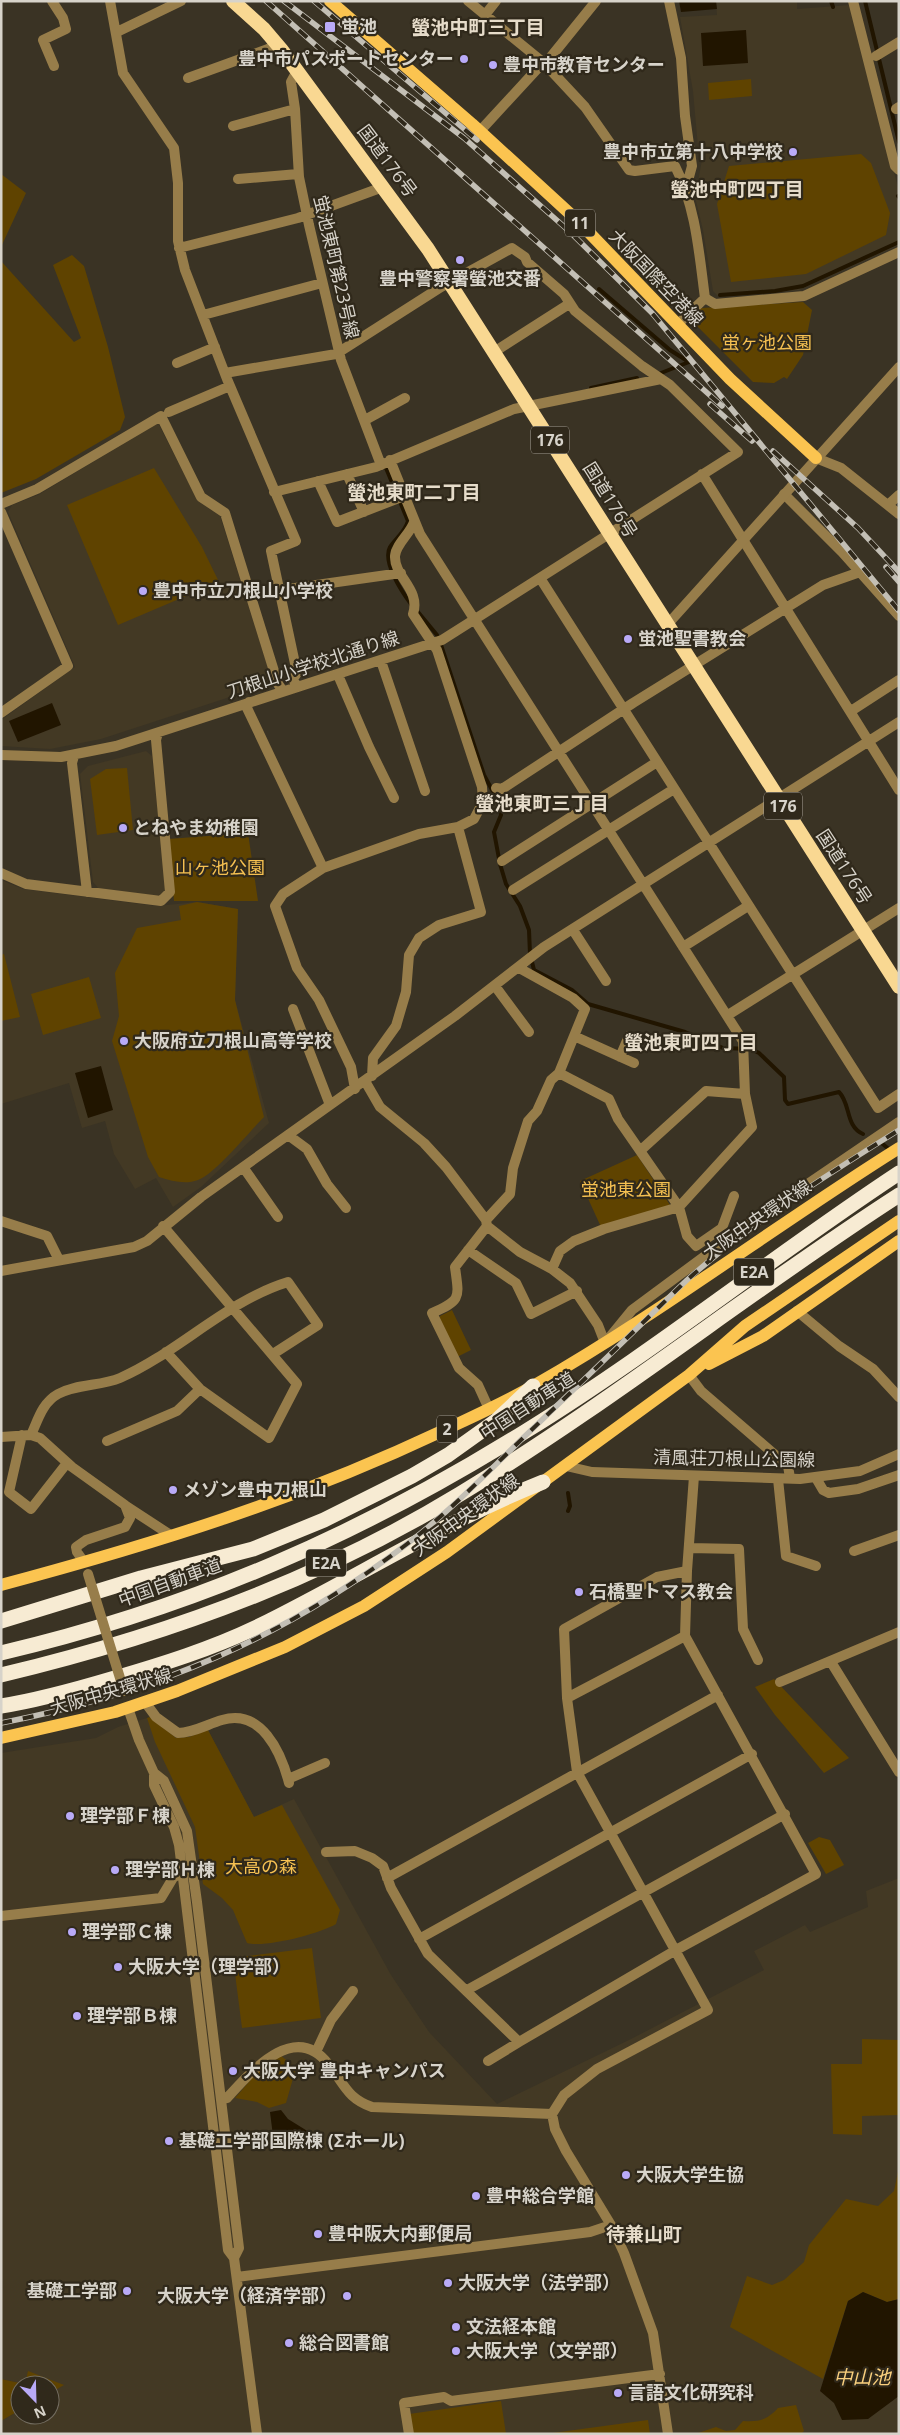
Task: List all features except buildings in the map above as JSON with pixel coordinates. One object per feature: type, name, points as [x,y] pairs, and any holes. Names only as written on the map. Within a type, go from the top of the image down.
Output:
[{"type":"highway","name":"国道176号","points":[[233,1],[276,44],[298,71],[383,186],[449,282],[899,987]]},
{"type":"highway","name":"中国自動車道","points":[[1,1653],[131,1618],[218,1587],[292,1557],[373,1519],[451,1477],[528,1430],[612,1374],[899,1173]]},
{"type":"highway","name":"E2A","points":[[1,1675],[139,1638],[228,1606],[298,1577],[380,1538],[458,1495],[622,1389],[899,1195]]},
{"type":"highway","points":[[1,1621],[142,1578],[254,1549],[324,1520],[448,1455],[497,1420],[534,1386]]},
{"type":"highway","points":[[1,1706],[78,1689],[181,1658],[221,1643],[306,1601],[492,1502],[543,1482]]},
{"type":"main road","name":"大阪国際空港線","points":[[335,3],[480,131],[579,222],[730,379],[816,458]]},
{"type":"main road","name":"大阪中央環状線","points":[[1,1585],[86,1568],[172,1536],[276,1502],[355,1471],[489,1409],[534,1386],[606,1343],[848,1180],[899,1148]]},
{"type":"main road","name":"大阪中央環状線","points":[[1,1738],[54,1727],[145,1702],[250,1662],[284,1647],[364,1606],[447,1552],[566,1466],[689,1375],[745,1326],[899,1221]]},
{"type":"main road","points":[[689,1375],[763,1336],[899,1241]]},
{"type":"street","points":[[52,1],[63,18],[66,29],[43,40],[54,66]]},
{"type":"street","points":[[110,1],[123,73],[174,148],[178,183],[180,248],[185,270],[214,348],[296,541],[271,551],[281,590],[297,673],[293,679],[297,687]]},
{"type":"street","points":[[119,31],[182,1]]},
{"type":"street","points":[[468,1],[544,63],[585,107],[629,170],[635,171],[675,166],[686,188],[696,233],[706,298],[715,304],[804,296],[899,252]]},
{"type":"street","points":[[484,15],[496,1]]},
{"type":"street","points":[[480,131],[544,63],[596,1]]},
{"type":"street","points":[[669,1],[681,58],[692,166],[686,188]]},
{"type":"street","points":[[853,1],[895,166],[899,170]]},
{"type":"street","points":[[188,78],[268,49],[276,44]]},
{"type":"street","points":[[876,56],[898,45]]},
{"type":"street","name":"蛍池東町第23号線","points":[[298,71],[291,80],[295,109],[298,174],[339,352],[365,420],[414,522],[743,1041],[744,1094],[752,1127],[678,1208]]},
{"type":"street","points":[[233,126],[295,109]]},
{"type":"street","points":[[238,179],[298,174]]},
{"type":"street","points":[[180,248],[307,215],[383,186]]},
{"type":"street","points":[[225,373],[339,352],[449,282],[512,248],[525,257],[527,262],[564,294],[569,304],[642,366],[661,379]]},
{"type":"street","points":[[203,315],[322,283]]},
{"type":"street","points":[[677,325],[706,298]]},
{"type":"street","points":[[494,352],[569,304]]},
{"type":"street","points":[[177,363],[214,348]]},
{"type":"street","points":[[667,625],[899,367]]},
{"type":"street","points":[[274,492],[386,463],[514,409],[661,379]]},
{"type":"street","name":"刀根山小学校北通り線","points":[[1,756],[74,756],[116,746],[434,643],[738,452],[661,379]]},
{"type":"street","points":[[169,412],[230,386]]},
{"type":"street","points":[[365,420],[405,398]]},
{"type":"street","points":[[1,504],[37,489],[161,416],[201,497],[225,514],[278,684],[283,691]]},
{"type":"street","points":[[816,458],[841,468],[899,514]]},
{"type":"street","points":[[348,474],[364,512]]},
{"type":"street","points":[[702,474],[899,790]]},
{"type":"street","points":[[318,482],[338,522],[401,498]]},
{"type":"street","points":[[784,494],[860,572],[899,616]]},
{"type":"street","points":[[888,505],[899,495]]},
{"type":"street","points":[[1,512],[68,666],[1,713]]},
{"type":"street","points":[[355,1089],[351,1067],[319,1000],[297,968],[275,906],[283,894],[323,868],[419,834],[458,827],[474,819],[483,802],[483,792],[434,643],[413,614],[415,600],[397,574],[395,554],[414,522]]},
{"type":"street","points":[[496,788],[502,789],[823,584],[860,572]]},
{"type":"street","points":[[281,590],[397,574]]},
{"type":"street","points":[[540,578],[878,1108],[899,1094]]},
{"type":"street","points":[[381,660],[425,791]]},
{"type":"street","points":[[338,675],[369,747],[394,798]]},
{"type":"street","points":[[851,712],[899,680]]},
{"type":"street","points":[[249,702],[247,708],[323,868]]},
{"type":"street","points":[[1,1272],[134,1247],[147,1241],[163,1226],[243,1167],[369,1079],[496,986],[544,947],[899,722]]},
{"type":"street","points":[[1,873],[26,884],[161,901],[170,892],[156,740],[158,733]]},
{"type":"street","points":[[74,756],[72,763],[87,892]]},
{"type":"street","points":[[502,861],[657,762]]},
{"type":"street","points":[[513,890],[674,789]]},
{"type":"street","points":[[458,827],[481,912],[439,925],[419,938],[409,955],[406,992],[396,1026],[373,1058],[369,1079],[380,1106],[424,1143],[446,1166],[486,1223],[520,1252],[566,1278],[577,1291],[598,1325],[606,1343],[632,1310],[740,1230],[899,1122]]},
{"type":"street","points":[[683,947],[748,906]]},
{"type":"street","points":[[728,1016],[899,908]]},
{"type":"street","points":[[573,930],[606,981]]},
{"type":"street","points":[[489,1409],[478,1385],[459,1368],[432,1313],[452,1304],[458,1293],[455,1267],[486,1223],[510,1194],[513,1168],[528,1121],[537,1111],[551,1080],[559,1073],[584,1009],[573,998],[519,968]]},
{"type":"street","points":[[496,986],[529,1032]]},
{"type":"street","points":[[293,1009],[330,1105]]},
{"type":"street","points":[[574,1036],[634,1063]]},
{"type":"street","points":[[620,1057],[629,1036]]},
{"type":"street","points":[[559,1073],[609,1099],[618,1119],[641,1150],[678,1208],[687,1236],[696,1246],[722,1228],[734,1196]]},
{"type":"street","points":[[641,1150],[706,1091],[744,1094]]},
{"type":"street","points":[[288,1135],[307,1149],[326,1184],[346,1208]]},
{"type":"street","points":[[243,1167],[278,1217]]},
{"type":"street","points":[[552,1269],[560,1250],[574,1241],[604,1229],[678,1208]]},
{"type":"street","points":[[1,1220],[46,1236],[59,1260]]},
{"type":"street","points":[[163,1226],[297,1384],[269,1438],[200,1389],[166,1352]]},
{"type":"street","points":[[468,1250],[516,1283],[530,1314],[577,1291]]},
{"type":"street","points":[[67,1463],[31,1509],[9,1492],[27,1435],[44,1404],[58,1394],[119,1378],[166,1352],[264,1290],[288,1282],[318,1324],[272,1354]]},
{"type":"street","points":[[797,1311],[840,1346],[873,1369],[899,1397]]},
{"type":"street","points":[[689,1375],[701,1391],[788,1466],[790,1478]]},
{"type":"street","points":[[107,1441],[177,1411],[200,1389]]},
{"type":"street","points":[[1,1437],[27,1435],[40,1438],[67,1463],[172,1536]]},
{"type":"street","name":"清風荘刀根山公園線","points":[[566,1466],[592,1472],[816,1478],[860,1471],[899,1454]]},
{"type":"street","points":[[816,1478],[823,1490],[829,1494],[858,1489],[899,1475]]},
{"type":"street","points":[[488,2061],[676,1950],[816,1874],[752,1754],[685,1636],[687,1571],[694,1476]]},
{"type":"street","points":[[778,1478],[786,1556],[816,1566]]},
{"type":"street","points":[[125,1505],[130,1518],[125,1527],[86,1540],[76,1547],[76,1552],[86,1568],[138,1740],[154,1773],[164,1781],[185,1826],[192,1864],[239,2248],[234,2258]]},
{"type":"street","points":[[854,1551],[899,1535]]},
{"type":"street","points":[[690,1548],[739,1549],[743,1629],[758,1660]]},
{"type":"street","points":[[668,2434],[653,2333],[622,2246],[566,2151],[555,2129],[552,2114],[564,2095],[597,2069],[708,2010],[577,1772],[567,1698],[564,1628],[657,1577],[687,1571]]},
{"type":"street","points":[[780,1682],[899,1632]]},
{"type":"street","points":[[567,1698],[685,1636]]},
{"type":"street","points":[[831,1662],[899,1772]]},
{"type":"street","points":[[387,1878],[718,1695]]},
{"type":"street","points":[[145,1702],[156,1717],[178,1733],[232,1718],[256,1723],[266,1732],[288,1781],[325,1763]]},
{"type":"street","points":[[419,1938],[752,1754]]},
{"type":"street","points":[[154,1773],[154,1785],[176,1832],[228,2250],[234,2258],[237,2277],[257,2434]]},
{"type":"street","points":[[467,1990],[785,1814]]},
{"type":"street","points":[[326,1852],[352,1851],[365,1854],[383,1866],[391,1888],[428,1954],[519,2042]]},
{"type":"street","points":[[1,1916],[161,1898],[173,1878],[192,1864]]},
{"type":"street","points":[[316,2052],[331,2020],[353,1991]]},
{"type":"street","points":[[221,2099],[227,2098],[262,2062],[277,2051],[300,2048],[316,2052],[329,2064],[348,2093],[358,2102],[372,2108],[552,2114]]},
{"type":"street","points":[[237,2277],[590,2232],[611,2225]]},
{"type":"street","points":[[409,2434],[404,2403],[444,2397],[451,2401],[660,2374]]},
{"type":"shaded area","name":"豊中市立第十八中学校","points":[[716,1],[797,1],[797,9],[850,5],[899,191],[899,245],[799,290],[719,297],[713,291],[703,230],[695,197],[702,160],[699,158],[693,91],[680,17],[717,15]]},
{"type":"shaded area","name":"豊中市立刀根山小学校","points":[[158,423],[198,501],[220,516],[273,683],[101,739],[50,749],[1,746],[1,720],[75,667],[8,512],[12,505],[38,495]]},
{"type":"shaded area","name":"とねやま幼稚園","points":[[146,751],[152,756],[166,890],[161,896],[99,889],[93,882],[80,774],[88,766]]},
{"type":"shaded area","name":"大阪府立刀根山高等学校","points":[[1,880],[23,889],[157,906],[197,902],[238,909],[235,1000],[269,1123],[201,1187],[173,1207],[156,1178],[135,1189],[114,1154],[105,1121],[82,1128],[69,1083],[1,1104]]},
{"type":"shaded area","name":"大阪大学 豊中キャンパス","points":[[150,1717],[176,1738],[189,1737],[208,1730],[254,1817],[294,1799],[391,1975],[429,2032],[497,2104],[631,2039],[764,1970],[754,1951],[805,1925],[810,1932],[868,1907],[866,1891],[899,1878],[899,2434],[1,2434],[1,2421],[10,2416],[10,2425],[60,2425],[60,2375],[10,2375],[10,2381],[1,2379],[1,1753],[96,1738],[118,1727]]},
{"type":"green space","points":[[751,79],[752,96],[709,100],[708,83]]},
{"type":"green space","points":[[861,154],[871,163],[890,213],[886,235],[806,274],[731,282],[717,204],[729,166]]},
{"type":"green space","points":[[1,174],[26,193],[1,247]]},
{"type":"green space","points":[[72,255],[84,266],[108,347],[125,417],[120,430],[36,479],[1,493],[3,455],[1,261],[74,342],[81,338],[53,265]]},
{"type":"green space","name":"蛍ヶ池公園","points":[[803,302],[812,310],[803,355],[787,379],[784,377],[774,383],[753,382],[690,319],[702,308]]},
{"type":"green space","points":[[154,468],[202,547],[219,582],[118,625],[67,505]]},
{"type":"green space","points":[[127,768],[133,830],[97,835],[90,779],[106,769]]},
{"type":"green space","name":"山ヶ池公園","points":[[248,833],[258,901],[174,901],[168,839]]},
{"type":"green space","points":[[197,902],[238,909],[235,1000],[264,1117],[213,1170],[198,1180],[183,1182],[159,1177],[148,1157],[112,1041],[119,1016],[115,973],[137,928],[181,920],[179,906]]},
{"type":"green space","points":[[4,954],[20,1017],[1,1021],[1,955]]},
{"type":"green space","points":[[89,977],[101,1018],[43,1035],[31,994]]},
{"type":"green space","name":"蛍池東公園","points":[[637,1155],[670,1205],[601,1227],[580,1181]]},
{"type":"green space","points":[[452,1310],[471,1350],[457,1357],[439,1320],[440,1316]]},
{"type":"green space","points":[[774,1679],[849,1758],[824,1773],[775,1715],[755,1687]]},
{"type":"green space","name":"大高の森","points":[[150,1717],[176,1738],[189,1737],[208,1730],[254,1817],[282,1805],[340,1910],[336,1924],[317,1932],[279,1942],[266,1944],[247,1943],[233,1910],[222,1898],[203,1884],[195,1827],[155,1742],[147,1718]]},
{"type":"green space","points":[[819,1837],[830,1840],[844,1865],[826,1874],[808,1843]]},
{"type":"green space","points":[[312,1948],[321,2018],[242,2028],[233,1958]]},
{"type":"green space","points":[[862,2039],[899,2040],[899,2115],[862,2116],[862,2135],[833,2134],[831,2064],[862,2064]]},
{"type":"green space","points":[[280,2055],[296,2068],[286,2103],[269,2108],[257,2102],[235,2098],[255,2075]]},
{"type":"green space","points":[[899,2167],[899,2299],[887,2302],[863,2292],[848,2301],[823,2379],[730,2327],[747,2276],[772,2285],[784,2280],[804,2262],[809,2245],[846,2199],[878,2206],[894,2191]]},
{"type":"green space","points":[[28,2371],[38,2375],[27,2375]]},
{"type":"green space","points":[[1,2379],[10,2381],[10,2416],[1,2421]]},
{"type":"green space","points":[[501,2401],[506,2434],[412,2434],[409,2414]]},
{"type":"green space","points":[[796,2405],[804,2431],[801,2434],[695,2434],[716,2427],[726,2431],[735,2430],[743,2421],[762,2419],[778,2408]]},
{"type":"green space","points":[[648,2420],[650,2434],[545,2434]]},
{"type":"water","points":[[679,1],[716,1],[717,9],[681,12]]},
{"type":"water","points":[[746,30],[748,63],[703,66],[701,33]]},
{"type":"water","points":[[52,703],[61,725],[18,742],[9,721]]},
{"type":"water","points":[[101,1066],[113,1110],[88,1118],[75,1073]]},
{"type":"water","points":[[281,2110],[288,2119],[309,2132],[311,2138],[292,2142],[273,2136],[270,2112]]},
{"type":"water","name":"中山池","points":[[863,2292],[887,2302],[899,2299],[899,2396],[868,2419],[842,2420],[834,2403],[820,2391],[848,2301]]},
{"type":"waterway","points":[[831,1],[833,7]]},
{"type":"waterway","points":[[865,1],[899,142]]},
{"type":"waterway","points":[[720,295],[775,291],[803,286],[899,242]]},
{"type":"waterway","points":[[599,289],[670,350],[689,362]]},
{"type":"waterway","points":[[661,373],[689,362]]},
{"type":"waterway","points":[[591,388],[637,378]]},
{"type":"waterway","points":[[386,468],[408,521],[403,532],[390,547],[388,553],[389,561],[394,577],[411,604]]},
{"type":"waterway","points":[[418,612],[437,635]]},
{"type":"waterway","points":[[441,645],[484,775],[498,801],[501,815],[494,832],[500,864],[506,884],[520,906],[529,930],[530,954],[534,970],[572,990],[588,1004],[685,1032],[723,1048],[751,1049],[759,1053],[784,1077],[785,1100],[788,1104],[839,1092],[843,1097],[853,1126],[863,1134]]},
{"type":"waterway","points":[[879,1141],[890,1150]]},
{"type":"waterway","points":[[568,1493],[570,1506],[568,1511]]},
{"type":"railway","points":[[266,1],[722,406]]},
{"type":"railway","points":[[284,1],[464,138],[569,231],[652,313],[899,611]]},
{"type":"railway","points":[[314,1],[477,140]]},
{"type":"railway","points":[[710,404],[752,441]]},
{"type":"railway","points":[[773,451],[858,528],[899,572]]},
{"type":"railway","points":[[886,567],[899,582]]},
{"type":"railway","points":[[1,1723],[58,1711],[112,1696],[215,1658],[312,1608],[360,1578],[423,1532],[452,1506],[687,1280],[712,1259],[790,1200],[899,1130]]},
{"type":"place","name":"蛍池","points":[[330,27]]},
{"type":"place","name":"豊中市パスポートセンター","points":[[464,59]]},
{"type":"place","name":"豊中市教育センター","points":[[493,65]]},
{"type":"place","name":"豊中市立第十八中学校","points":[[793,152]]},
{"type":"place","name":"豊中警察署螢池交番","points":[[460,260]]},
{"type":"place","name":"豊中市立刀根山小学校","points":[[143,591]]},
{"type":"place","name":"蛍池聖書教会","points":[[628,639]]},
{"type":"place","name":"とねやま幼稚園","points":[[123,828]]},
{"type":"place","name":"大阪府立刀根山高等学校","points":[[124,1041]]},
{"type":"place","name":"メゾン豊中刀根山","points":[[173,1490]]},
{"type":"place","name":"石橋聖トマス教会","points":[[579,1592]]},
{"type":"place","name":"理学部Ｆ棟","points":[[70,1816]]},
{"type":"place","name":"理学部Ｈ棟","points":[[115,1870]]},
{"type":"place","name":"理学部Ｃ棟","points":[[72,1932]]},
{"type":"place","name":"大阪大学（理学部）","points":[[118,1967]]},
{"type":"place","name":"理学部Ｂ棟","points":[[77,2016]]},
{"type":"place","name":"大阪大学 豊中キャンパス","points":[[233,2071]]},
{"type":"place","name":"基礎工学部国際棟 (Σホール)","points":[[169,2141]]},
{"type":"place","name":"大阪大学生協","points":[[626,2175]]},
{"type":"place","name":"豊中総合学館","points":[[476,2196]]},
{"type":"place","name":"豊中阪大内郵便局","points":[[318,2234]]},
{"type":"place","name":"大阪大学（法学部）","points":[[448,2283]]},
{"type":"place","name":"基礎工学部","points":[[127,2291]]},
{"type":"place","name":"大阪大学（経済学部）","points":[[347,2296]]},
{"type":"place","name":"文法経本館","points":[[456,2327]]},
{"type":"place","name":"総合図書館","points":[[289,2343]]},
{"type":"place","name":"大阪大学（文学部）","points":[[456,2351]]},
{"type":"place","name":"言語文化研究科","points":[[618,2393]]},
{"type":"district","name":"螢池中町三丁目","points":[[478,27]]},
{"type":"district","name":"螢池中町四丁目","points":[[737,189]]},
{"type":"district","name":"螢池東町二丁目","points":[[414,492]]},
{"type":"district","name":"螢池東町三丁目","points":[[542,803]]},
{"type":"district","name":"螢池東町四丁目","points":[[691,1042]]},
{"type":"district","name":"待兼山町","points":[[644,2234]]}]
